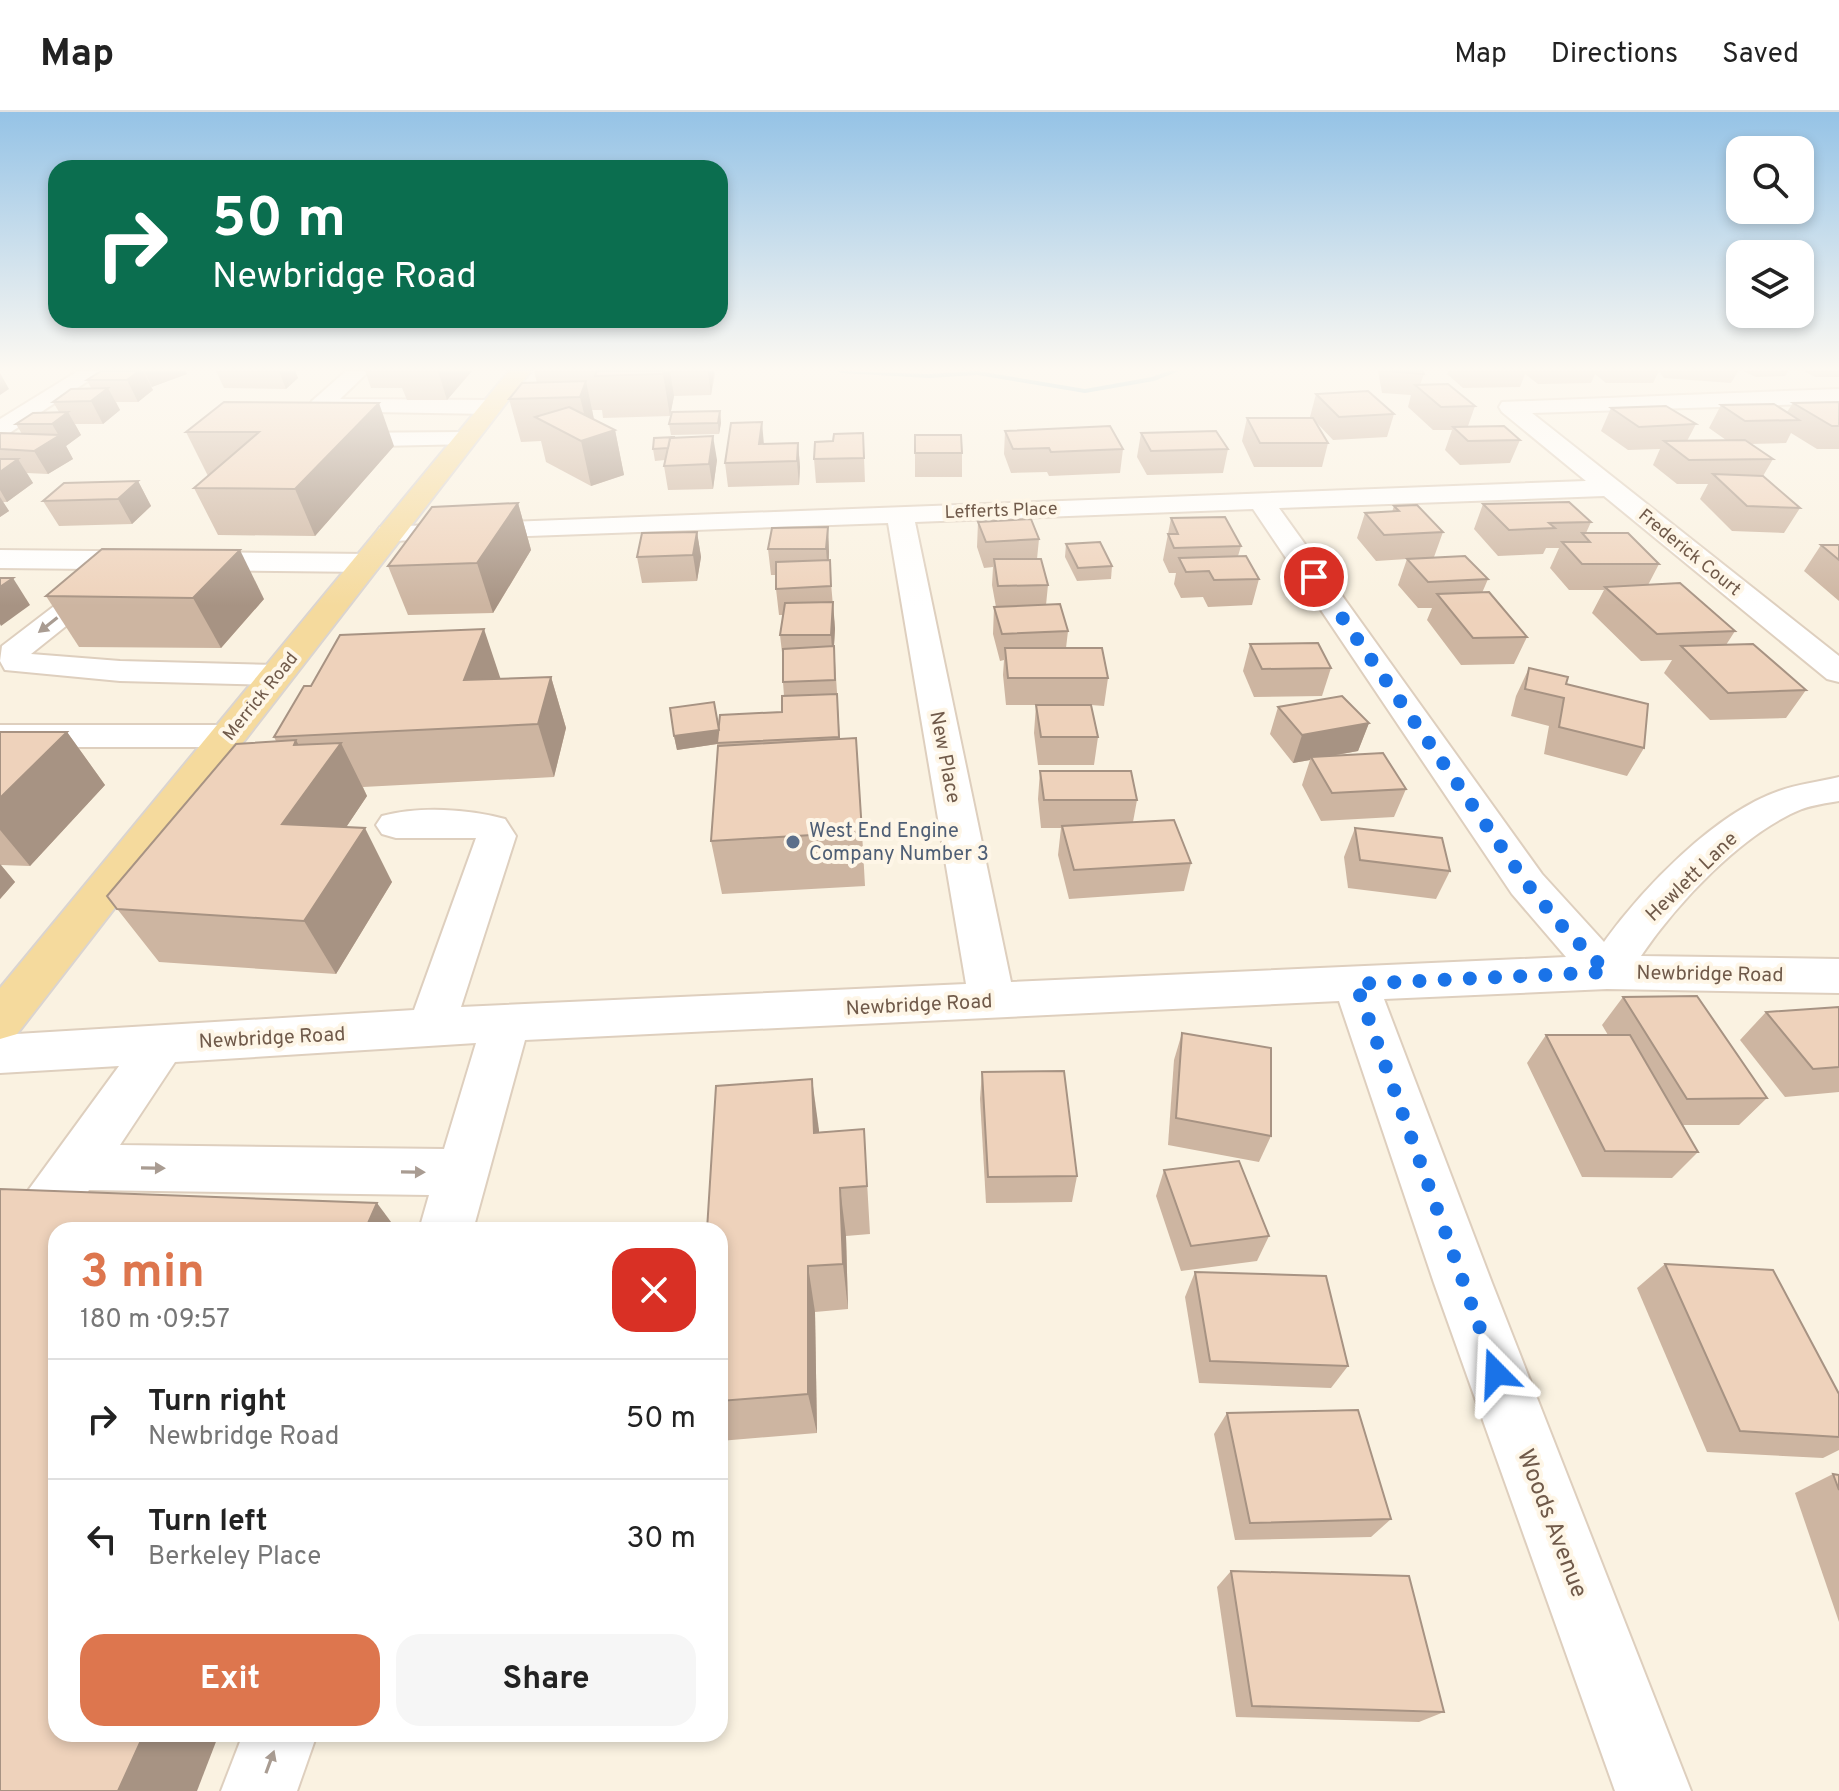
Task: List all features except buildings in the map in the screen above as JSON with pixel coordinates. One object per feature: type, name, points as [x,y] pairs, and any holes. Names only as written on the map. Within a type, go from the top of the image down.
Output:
[{"type":"main road","name":"Merrick Road","points":[[0,1021],[457,449]]},
{"type":"street","name":"Frederick Court","points":[[1563,449],[1839,672]]},
{"type":"street","name":"Lefferts Place","points":[[390,533],[1611,488]]},
{"type":"street","points":[[1261,501],[1527,884],[1561,925],[1607,972]]},
{"type":"street","name":"New Place","points":[[900,513],[992,1000]]},
{"type":"street","points":[[0,559],[367,563]]},
{"type":"street","points":[[132,560],[13,653],[17,663],[120,671],[277,675]]},
{"type":"street","points":[[0,736],[228,736]]},
{"type":"street","name":"Hewlett Lane","points":[[1607,972],[1647,914],[1695,866],[1745,825],[1790,800],[1839,789]]},
{"type":"street","points":[[396,825],[463,823],[491,828],[496,836],[431,1028]]},
{"type":"street","name":"Newbridge Road","points":[[0,1054],[506,1023],[1607,972],[1839,976]]},
{"type":"street","name":"Woods Avenue","points":[[1356,984],[1463,1283],[1653,1791]]},
{"type":"street","points":[[448,1222],[506,1023]]},
{"type":"street","points":[[0,1275],[161,1044]]},
{"type":"street","points":[[75,1167],[462,1172]]},
{"type":"street","points":[[259,1791],[277,1742]]},
{"type":"place","name":"West End Engine Company Number 3","points":[[793,842]]},
{"type":"route","points":[[1314,577],[1527,884],[1561,925],[1607,972],[1356,984],[1496,1373]]}]
